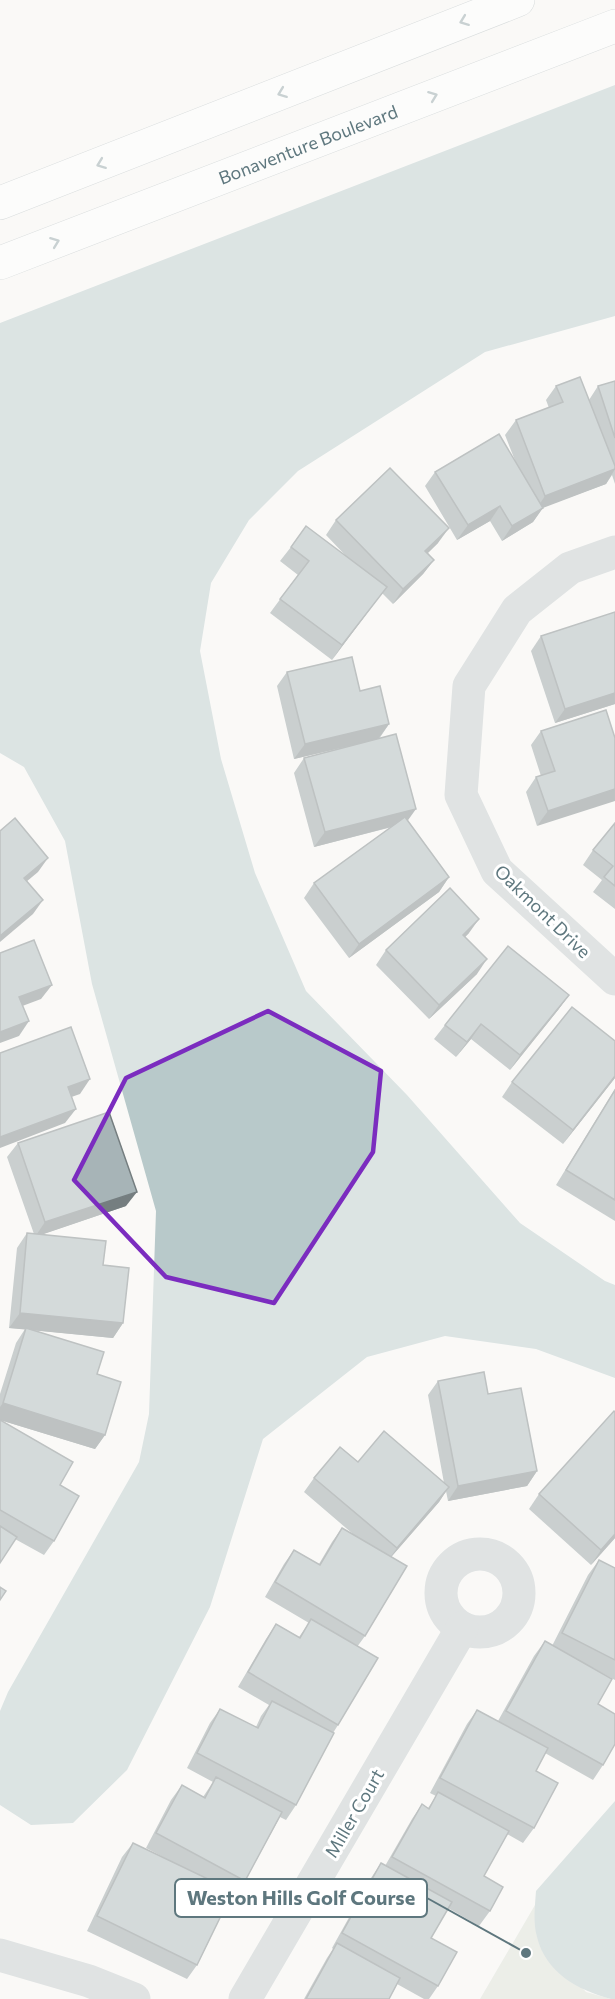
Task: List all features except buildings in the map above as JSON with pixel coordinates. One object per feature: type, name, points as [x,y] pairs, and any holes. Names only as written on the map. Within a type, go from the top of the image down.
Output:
[{"type":"main road","points":[[0,203],[518,0]]},
{"type":"main road","name":"Bonaventure Boulevard","points":[[0,263],[615,26]]},
{"type":"street","name":"Oakmont Drive","points":[[615,552],[570,568],[517,610],[469,686],[460,795],[497,871],[615,979]]},
{"type":"street","name":"Miller Court","points":[[245,1999],[462,1628]]},
{"type":"street","points":[[0,1955],[89,1981],[134,1999]]},
{"type":"highlighted area","points":[[268,1011],[381,1071],[373,1152],[274,1303],[166,1277],[74,1180],[126,1078]]},
{"type":"shaded area","points":[[615,85],[615,316],[485,352],[298,471],[249,520],[211,583],[200,651],[221,759],[255,873],[306,991],[407,1095],[520,1223],[605,1281],[615,1285],[615,1378],[536,1349],[445,1336],[367,1357],[263,1439],[210,1607],[127,1770],[73,1823],[31,1825],[0,1805],[0,1711],[8,1692],[139,1462],[149,1414],[156,1211],[92,984],[65,841],[24,767],[0,753],[0,323]]},
{"type":"shaded area","points":[[615,1801],[615,1999],[611,1999],[575,1985],[556,1970],[541,1950],[536,1932],[535,1914],[536,1891]]},
{"type":"shaded area","points":[[535,1905],[537,1937],[586,1992],[611,1999],[480,1999]]},
{"type":"place","name":"Weston Hills Golf Course","points":[[526,1953]]}]
